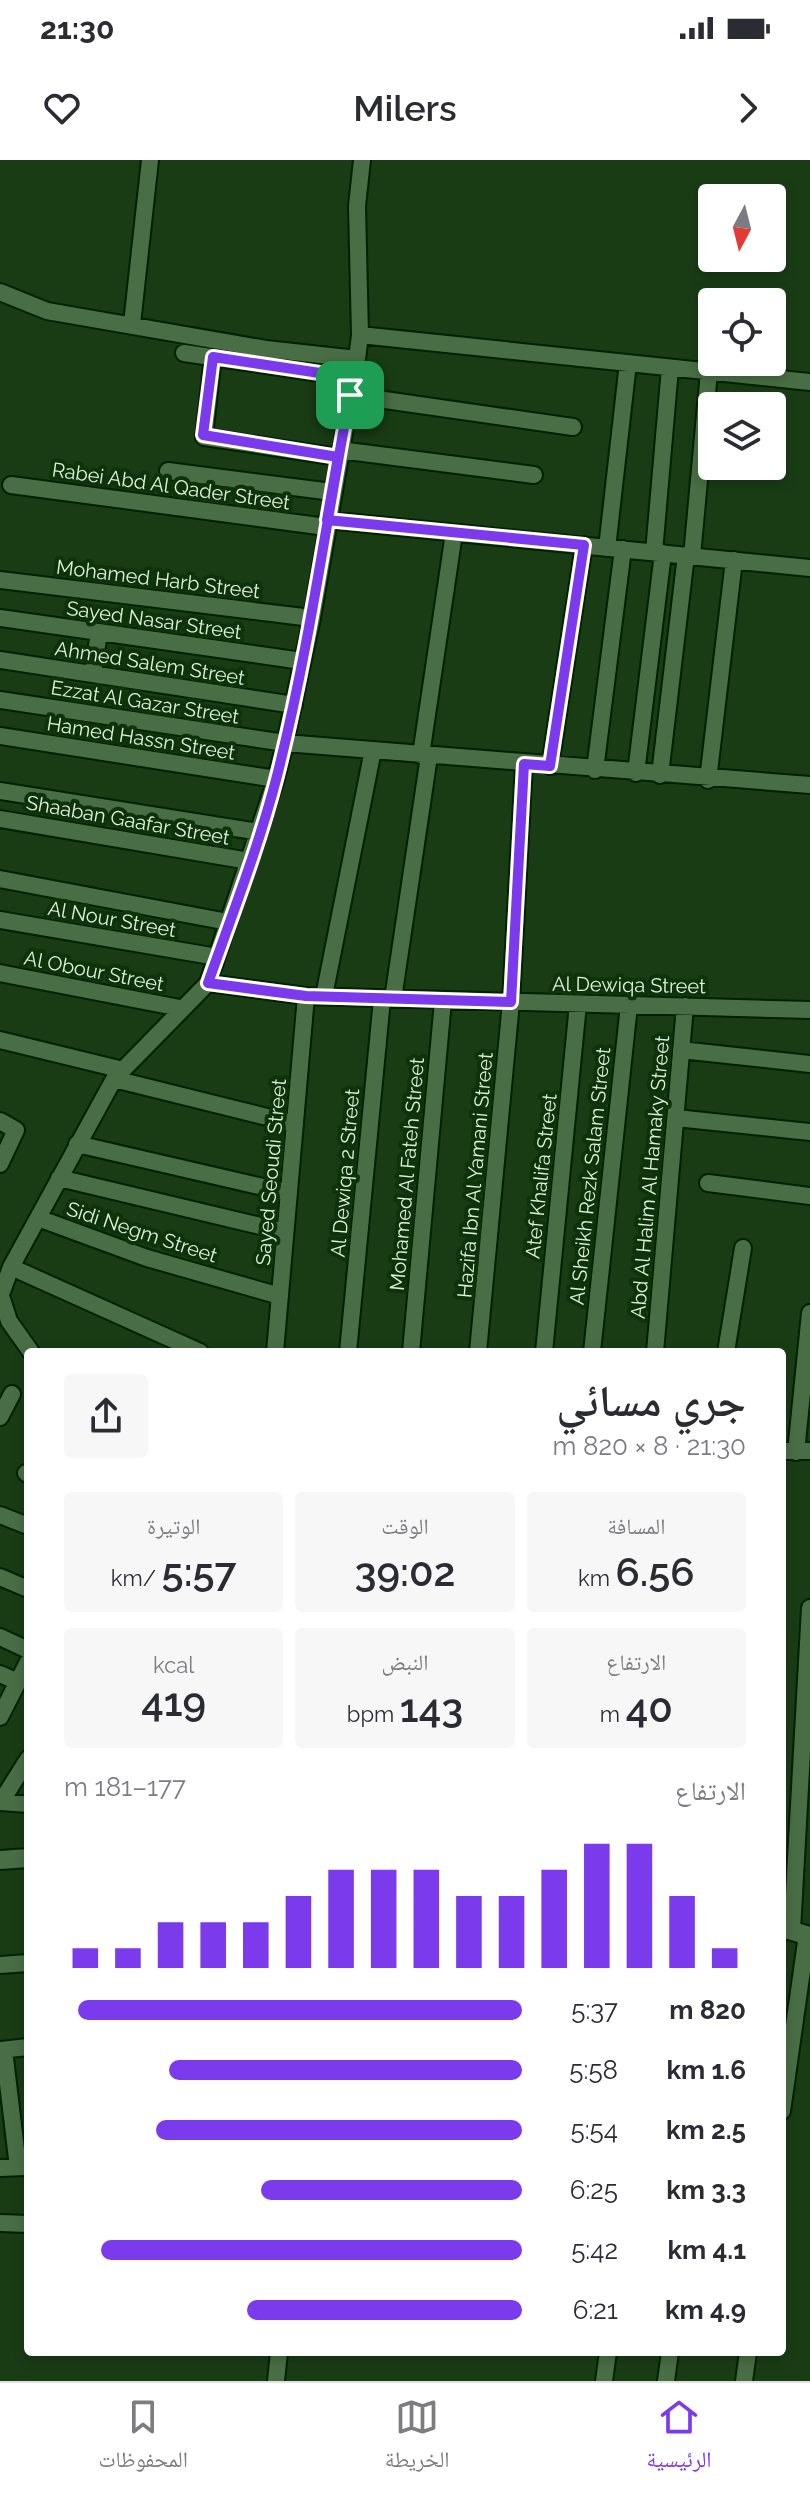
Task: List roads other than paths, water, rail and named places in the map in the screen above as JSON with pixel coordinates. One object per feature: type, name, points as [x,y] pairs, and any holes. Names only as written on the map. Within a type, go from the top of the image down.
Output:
[{"type":"street","points":[[132,324],[150,160]]},
{"type":"street","points":[[28,1348],[9,1321],[4,1284],[77,1144],[118,1074],[208,983],[276,779],[312,618],[357,359],[360,335],[356,275],[362,160]]},
{"type":"street","points":[[0,292],[47,311],[266,349],[357,359]]},
{"type":"street","points":[[360,335],[698,371]]},
{"type":"street","points":[[184,353],[573,427]]},
{"type":"street","points":[[213,357],[203,433],[206,438],[534,475]]},
{"type":"street","points":[[595,770],[628,363]]},
{"type":"street","points":[[636,773],[658,553],[670,368]]},
{"type":"street","points":[[660,775],[709,376]]},
{"type":"street","points":[[749,376],[810,382]]},
{"type":"street","points":[[168,471],[332,492]]},
{"type":"street","name":"Rabei Abd Al Qader Street","points":[[11,485],[327,523],[810,568]]},
{"type":"street","name":"Al Dewiqa 2 Street","points":[[348,1348],[387,999],[425,756],[454,533]]},
{"type":"street","points":[[550,766],[584,545]]},
{"type":"street","points":[[708,780],[734,560]]},
{"type":"street","name":"Mohamed Harb Street","points":[[0,580],[312,618]]},
{"type":"street","name":"Sayed Nasar Street","points":[[0,618],[302,661]]},
{"type":"street","points":[[93,674],[99,632]]},
{"type":"street","name":"Ahmed Salem Street","points":[[0,660],[294,705]]},
{"type":"street","name":"Ezzat Al Gazar Street","points":[[0,700],[285,743],[708,780],[810,785]]},
{"type":"street","name":"Hamed Hassn Street","points":[[0,736],[276,779]]},
{"type":"street","points":[[324,996],[373,750]]},
{"type":"street","name":"Hazifa Ibn Al Yamani Street","points":[[478,1348],[511,1002],[524,764]]},
{"type":"street","points":[[0,791],[259,832]]},
{"type":"street","name":"Shaaban Gaafar Street","points":[[0,819],[249,861]]},
{"type":"street","points":[[0,879],[228,922]]},
{"type":"street","name":"Al Nour Street","points":[[0,920],[217,957]]},
{"type":"street","name":"Al Obour Street","points":[[0,973],[180,1008]]},
{"type":"street","name":"Al Dewiqa Street","points":[[208,983],[306,996],[810,1010]]},
{"type":"street","name":"Sayed Seoudi Street","points":[[275,1348],[306,996]]},
{"type":"street","name":"Mohamed Al Fateh Street","points":[[411,1348],[443,1001]]},
{"type":"street","name":"Atef Khalifa Street","points":[[544,1348],[578,1004]]},
{"type":"street","name":"Al Sheikh Rezk Salam Street","points":[[592,1348],[629,1005]]},
{"type":"street","name":"Abd Al Halim Al Hamaky Street","points":[[655,1348],[685,1006]]},
{"type":"street","points":[[0,1040],[295,1124]]},
{"type":"street","points":[[681,1050],[810,1064]]},
{"type":"street","points":[[676,1118],[810,1132]]},
{"type":"street","points":[[0,1121],[16,1130],[0,1164]]},
{"type":"street","points":[[77,1144],[289,1193]]},
{"type":"street","points":[[59,1178],[285,1232]]},
{"type":"street","points":[[708,1183],[810,1196]]},
{"type":"street","name":"Sidi Negm Street","points":[[38,1218],[147,1258],[280,1296]]},
{"type":"street","points":[[727,1348],[743,1248]]},
{"type":"street","points":[[4,1284],[188,1348]]},
{"type":"street","points":[[796,1451],[810,1313]]},
{"type":"street","points":[[0,1417],[12,1394]]},
{"type":"street","points":[[0,1515],[24,1524]]},
{"type":"street","points":[[0,1577],[24,1587]]},
{"type":"street","points":[[786,2066],[798,1932],[810,1608]]},
{"type":"street","points":[[0,1637],[24,1648]]},
{"type":"street","points":[[0,1717],[24,1670]]},
{"type":"street","points":[[0,1674],[18,1682]]},
{"type":"street","points":[[24,1765],[1,1802],[24,1804]]},
{"type":"street","points":[[0,1860],[24,1858]]},
{"type":"street","points":[[0,1965],[24,1963]]},
{"type":"street","points":[[0,2168],[23,2167],[2,2050],[24,2047]]},
{"type":"street","points":[[0,2223],[24,2224]]},
{"type":"street","points":[[276,2381],[279,2356]]},
{"type":"street","points":[[604,2381],[607,2356]]},
{"type":"street","points":[[666,2381],[669,2356]]},
{"type":"street","points":[[744,2381],[747,2356]]}]
